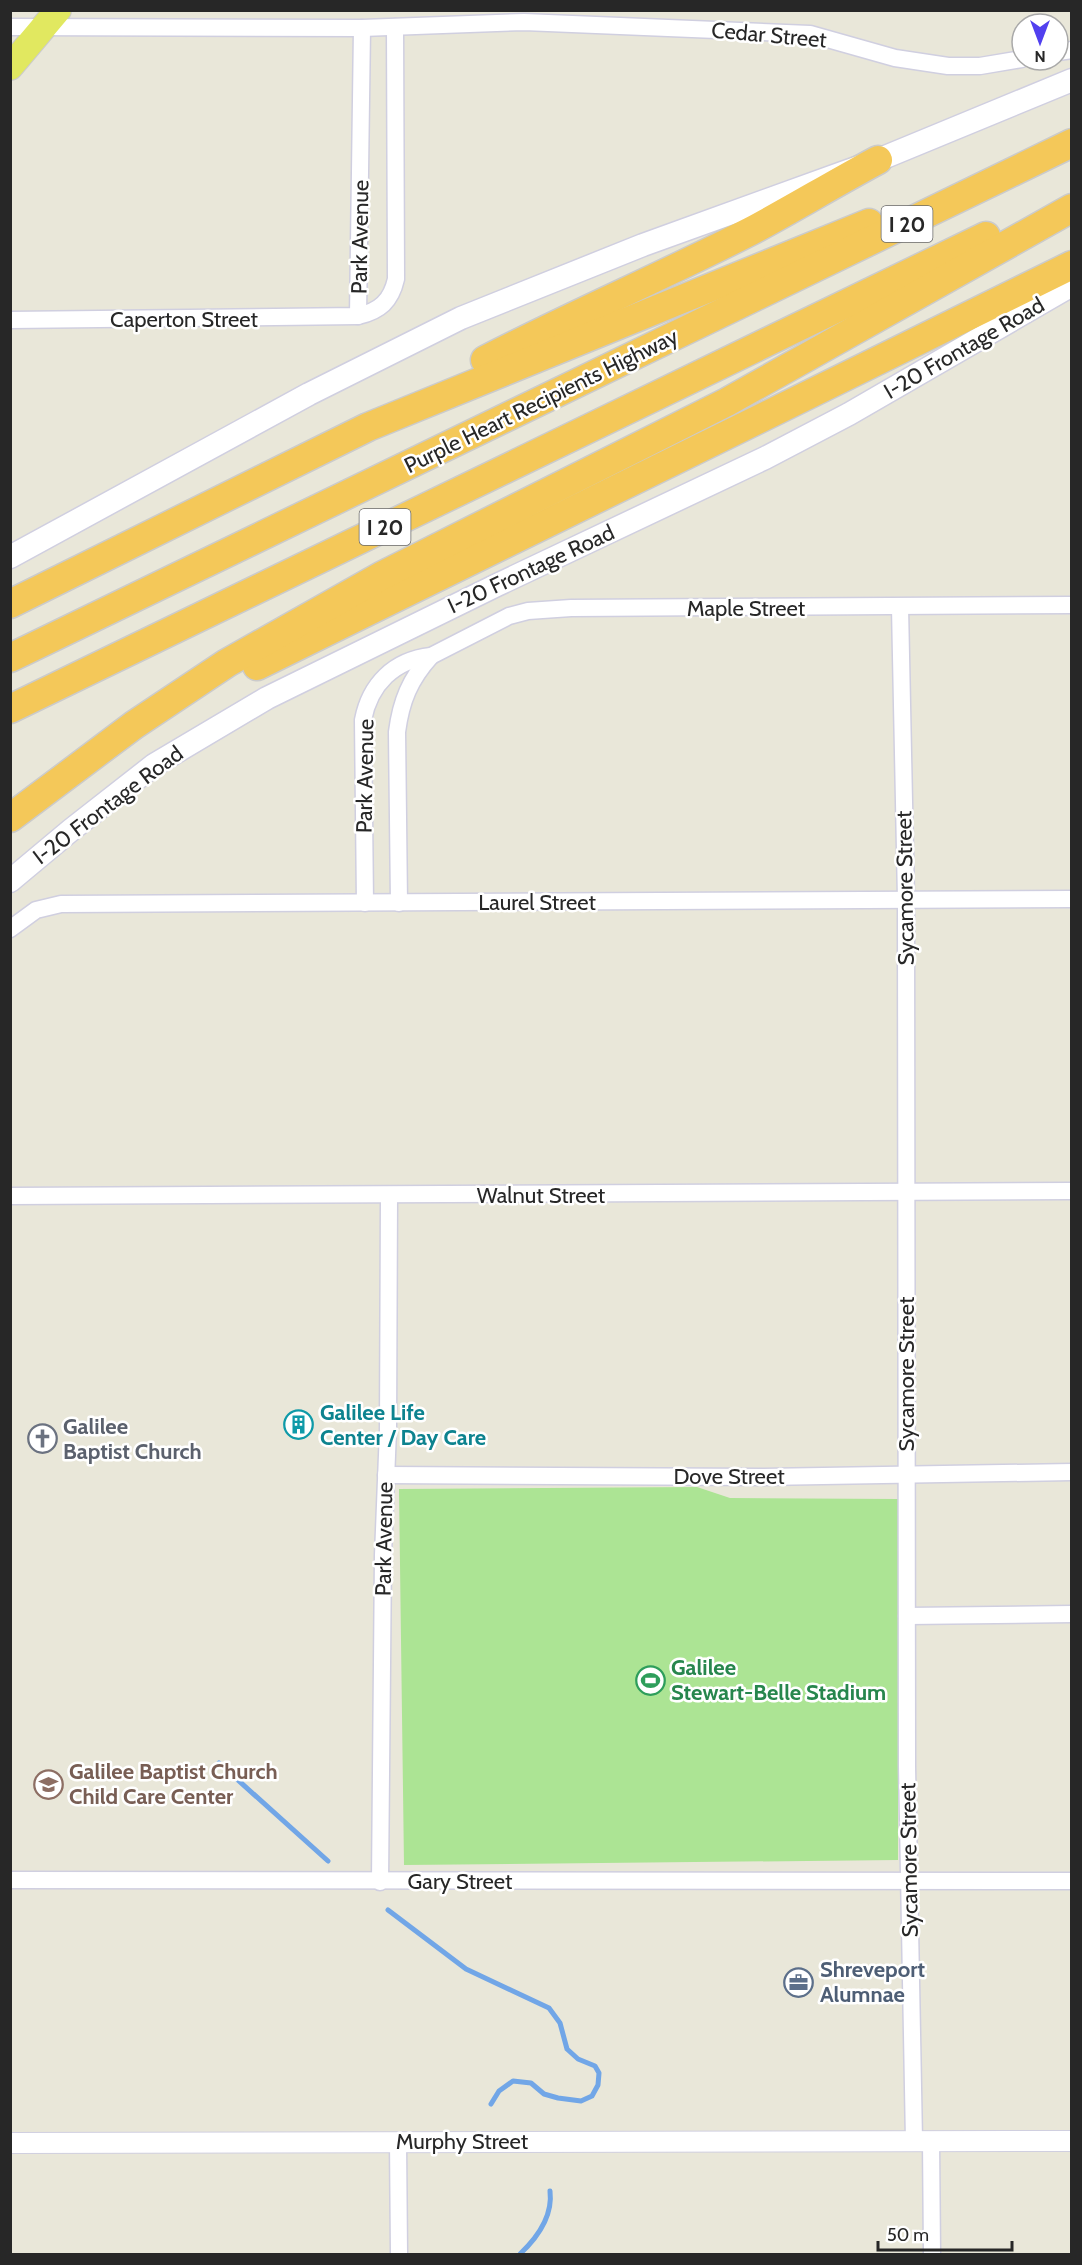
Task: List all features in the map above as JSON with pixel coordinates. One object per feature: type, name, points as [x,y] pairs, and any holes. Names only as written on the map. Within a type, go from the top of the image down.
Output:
[{"type":"highway","points":[[368,427],[580,339],[1071,143]]},
{"type":"highway","name":"Purple Heart Recipients Highway","points":[[10,658],[1071,143]]},
{"type":"highway","points":[[10,603],[368,427],[482,362],[579,312],[667,273],[752,230],[878,160]]},
{"type":"highway","name":"Purple Heart Recipients Highway","points":[[10,709],[747,350],[1071,196]]},
{"type":"highway","points":[[10,818],[180,693],[289,628],[383,575],[727,402],[1071,208]]},
{"type":"highway","points":[[68,776],[256,666],[1071,265]]},
{"type":"main road","points":[[10,67],[51,19]]},
{"type":"main road","points":[[10,557],[309,394],[461,318],[643,245],[878,160],[1071,80]]},
{"type":"main road","name":"I-20 Frontage Road","points":[[10,881],[154,765],[267,698],[497,585],[765,458],[849,414],[1071,285]]},
{"type":"street","name":"Cedar Street","points":[[10,27],[51,19],[362,28],[490,22],[791,32],[824,37],[895,58],[948,66],[980,66],[1010,61]]},
{"type":"street","name":"Park Avenue","points":[[362,28],[358,316],[372,313],[384,305],[393,293],[396,279],[395,27]]},
{"type":"street","name":"Caperton Street","points":[[10,320],[358,316]]},
{"type":"street","name":"Maple Street","points":[[431,656],[509,616],[528,611],[571,608],[1071,605]]},
{"type":"street","name":"Sycamore Street","points":[[900,607],[906,899],[907,1616],[910,1882],[922,2141],[932,2254]]},
{"type":"street","name":"Park Avenue","points":[[364,903],[363,720],[366,707],[377,685],[395,667],[418,657],[431,656]]},
{"type":"street","name":"Park Avenue","points":[[399,903],[397,732],[406,690],[417,671],[431,656]]},
{"type":"street","name":"Laurel Street","points":[[10,929],[36,910],[61,903],[1071,899]]},
{"type":"street","name":"Walnut Street","points":[[10,1196],[1071,1191]]},
{"type":"street","name":"Park Avenue","points":[[380,1882],[388,1430],[389,1196]]},
{"type":"street","name":"Dove Street","points":[[386,1475],[771,1477],[1071,1472]]},
{"type":"street","points":[[907,1616],[1071,1614]]},
{"type":"street","name":"Gary Street","points":[[10,1880],[1071,1881]]},
{"type":"street","name":"Murphy Street","points":[[10,2143],[1071,2140]]},
{"type":"street","points":[[398,2141],[399,2254]]},
{"type":"green space","name":"Galilee Stewart-Belle Stadium","points":[[697,1487],[730,1498],[898,1499],[898,1860],[404,1865],[399,1489]]},
{"type":"waterway","points":[[219,1763],[328,1861]]},
{"type":"waterway","points":[[388,1910],[466,1969],[549,2008],[560,2023],[567,2049],[578,2059],[595,2066],[599,2073],[598,2085],[592,2096],[581,2101],[544,2094],[531,2083],[513,2081],[499,2091],[491,2104]]},
{"type":"waterway","points":[[520,2254],[532,2241],[546,2218],[550,2191]]},
{"type":"place","name":"Galilee Life Center / Day Care","points":[[299,1425]]},
{"type":"place","name":"Galilee Baptist Church","points":[[42,1439]]},
{"type":"place","name":"Galilee Stewart-Belle Stadium","points":[[650,1680]]},
{"type":"place","name":"Galilee Baptist Church Child Care Center","points":[[48,1784]]},
{"type":"place","name":"Shreveport Alumnae","points":[[799,1982]]}]
